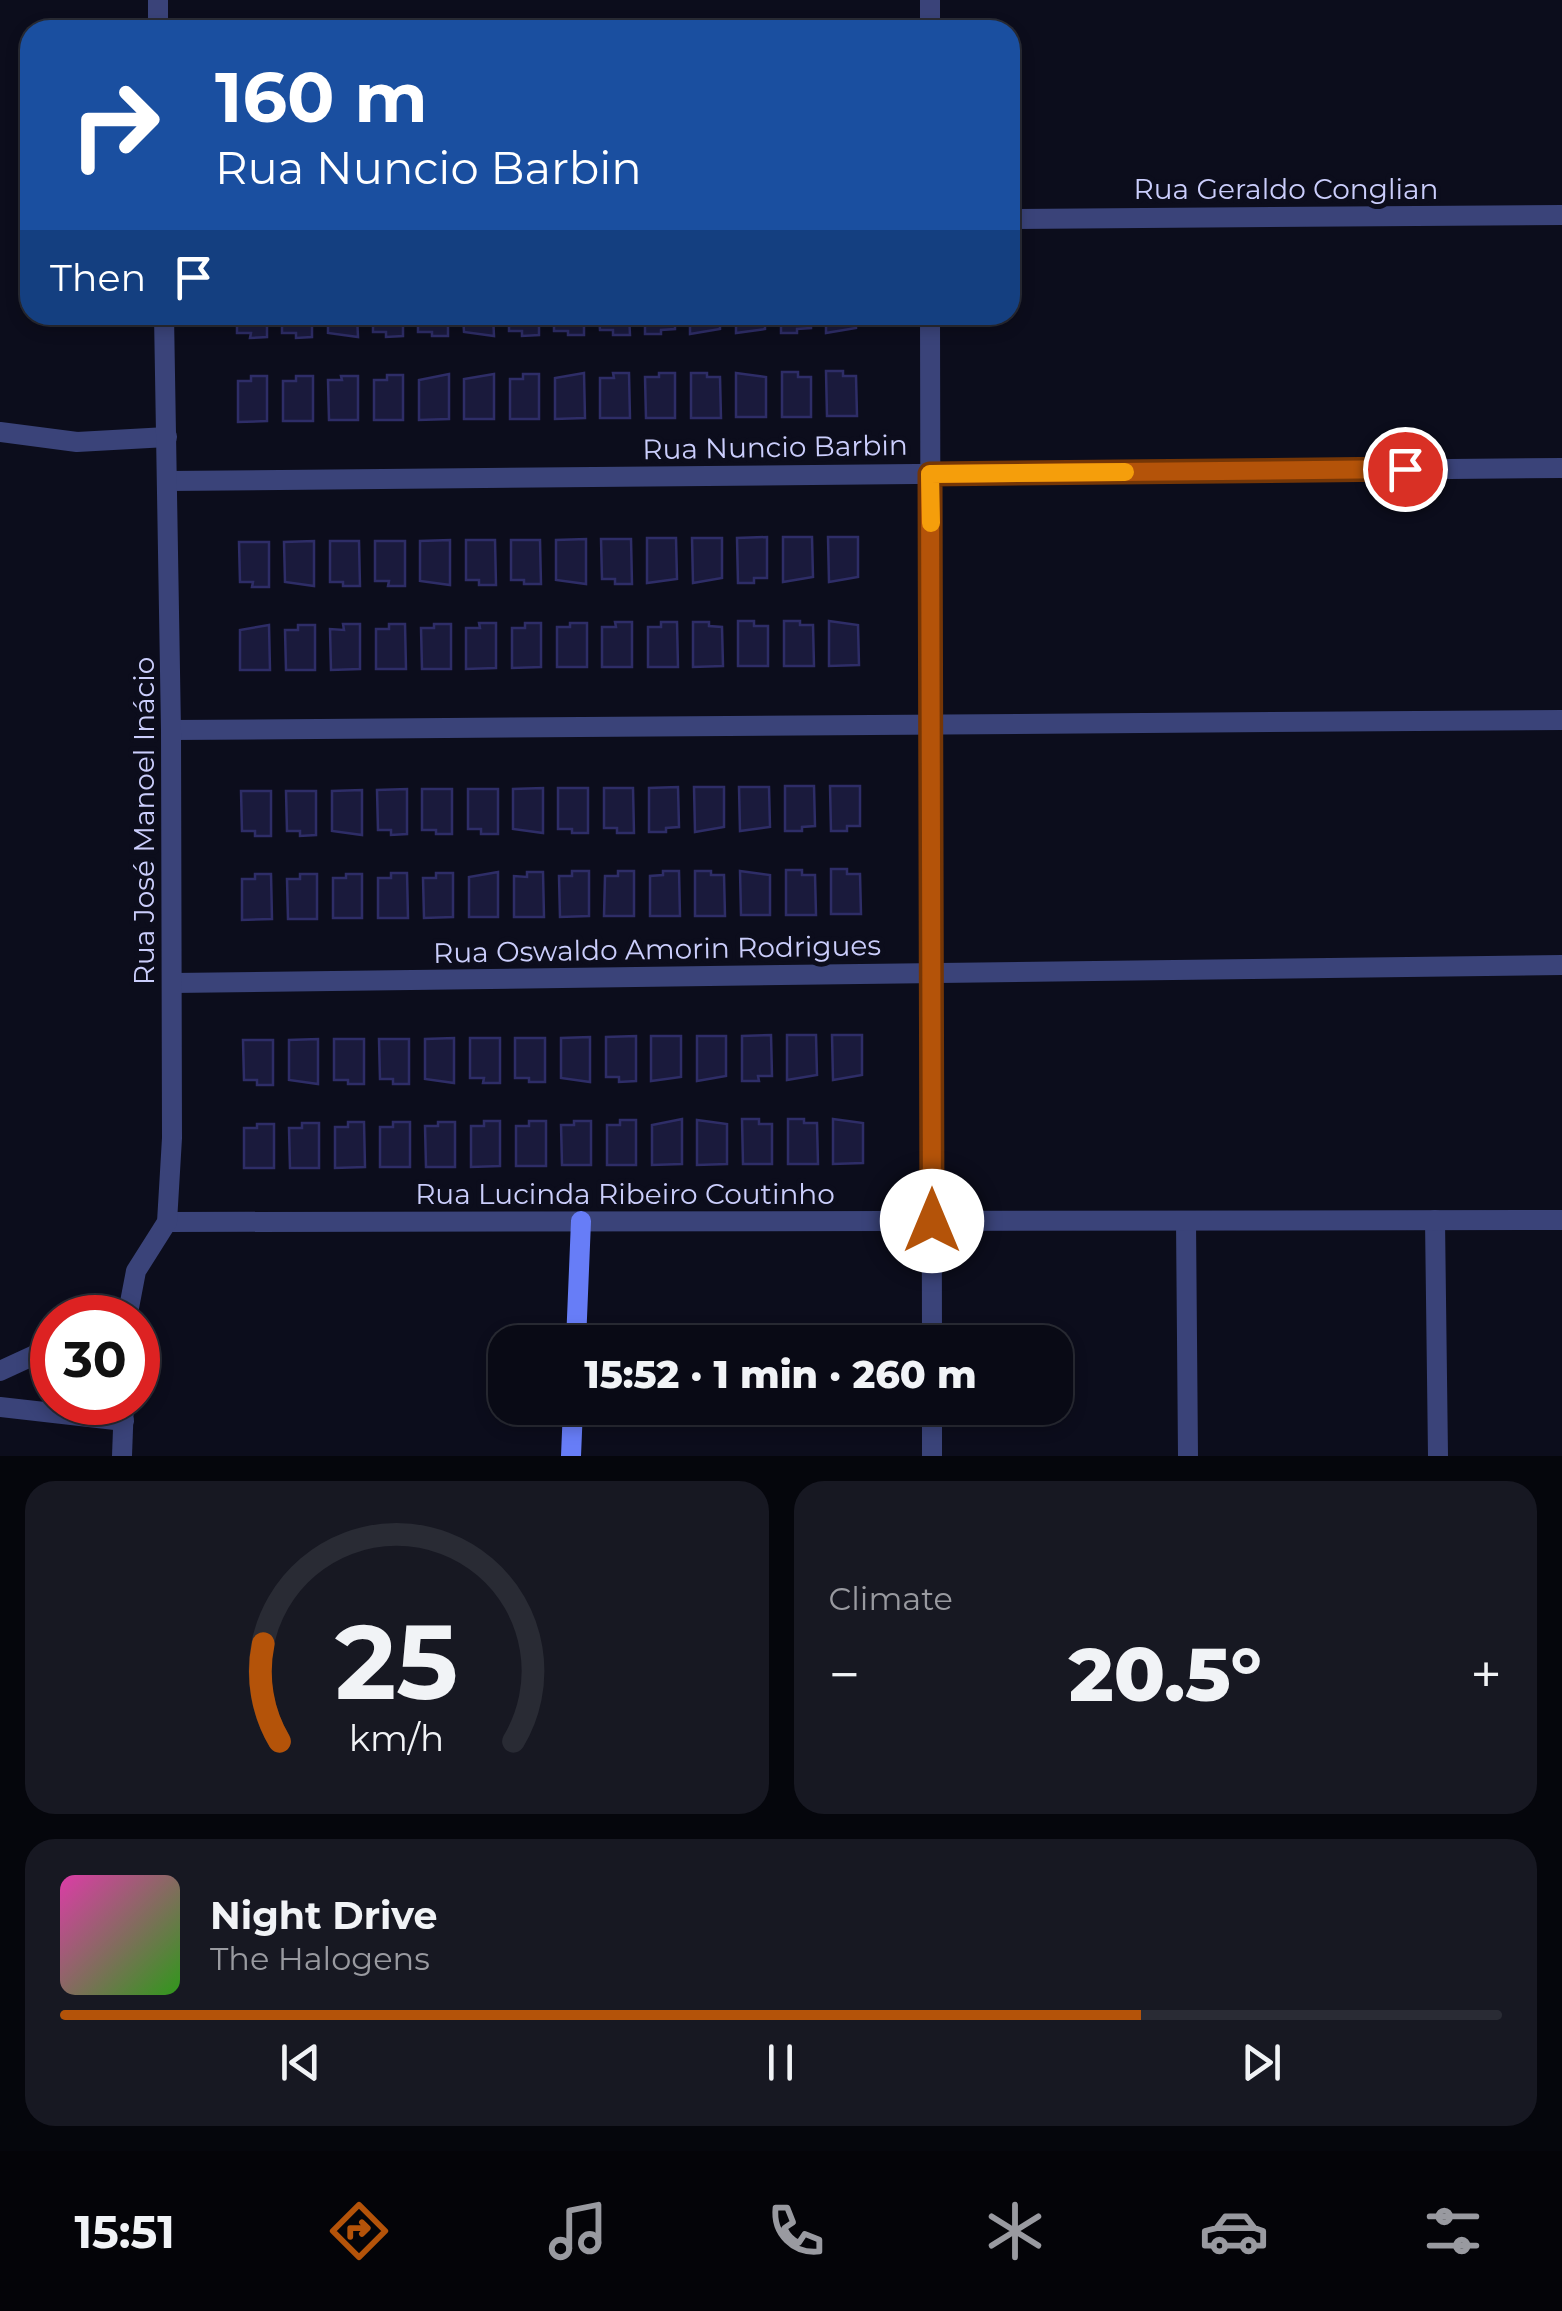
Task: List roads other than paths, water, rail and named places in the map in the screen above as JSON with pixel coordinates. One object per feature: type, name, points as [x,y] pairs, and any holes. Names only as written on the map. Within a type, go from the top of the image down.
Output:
[{"type":"street","name":"Rua Geraldo Conglian","points":[[1020,219],[1562,215]]},
{"type":"street","name":"Rua José Manoel Inácio","points":[[164,325],[173,983],[167,1222]]},
{"type":"street","points":[[930,325],[932,1325]]},
{"type":"street","points":[[0,432],[77,442],[168,437]]},
{"type":"street","name":"Rua Nuncio Barbin","points":[[168,481],[1562,468]]},
{"type":"street","points":[[172,730],[1562,720]]},
{"type":"street","name":"Rua Oswaldo Amorin Rodrigues","points":[[173,983],[1562,965]]},
{"type":"street","points":[[1435,1220],[1438,1456]]},
{"type":"street","name":"Rua Lucinda Ribeiro Coutinho","points":[[167,1222],[1562,1220]]},
{"type":"street","points":[[577,1325],[581,1221]]},
{"type":"street","points":[[1186,1221],[1188,1456]]},
{"type":"street","points":[[130,1295],[136,1271],[167,1222]]},
{"type":"street","points":[[0,1371],[30,1357]]},
{"type":"street","points":[[0,1407],[30,1408]]},
{"type":"street","points":[[122,1456],[123,1425]]},
{"type":"street","points":[[571,1456],[572,1425]]},
{"type":"street","points":[[932,1425],[932,1456]]}]
